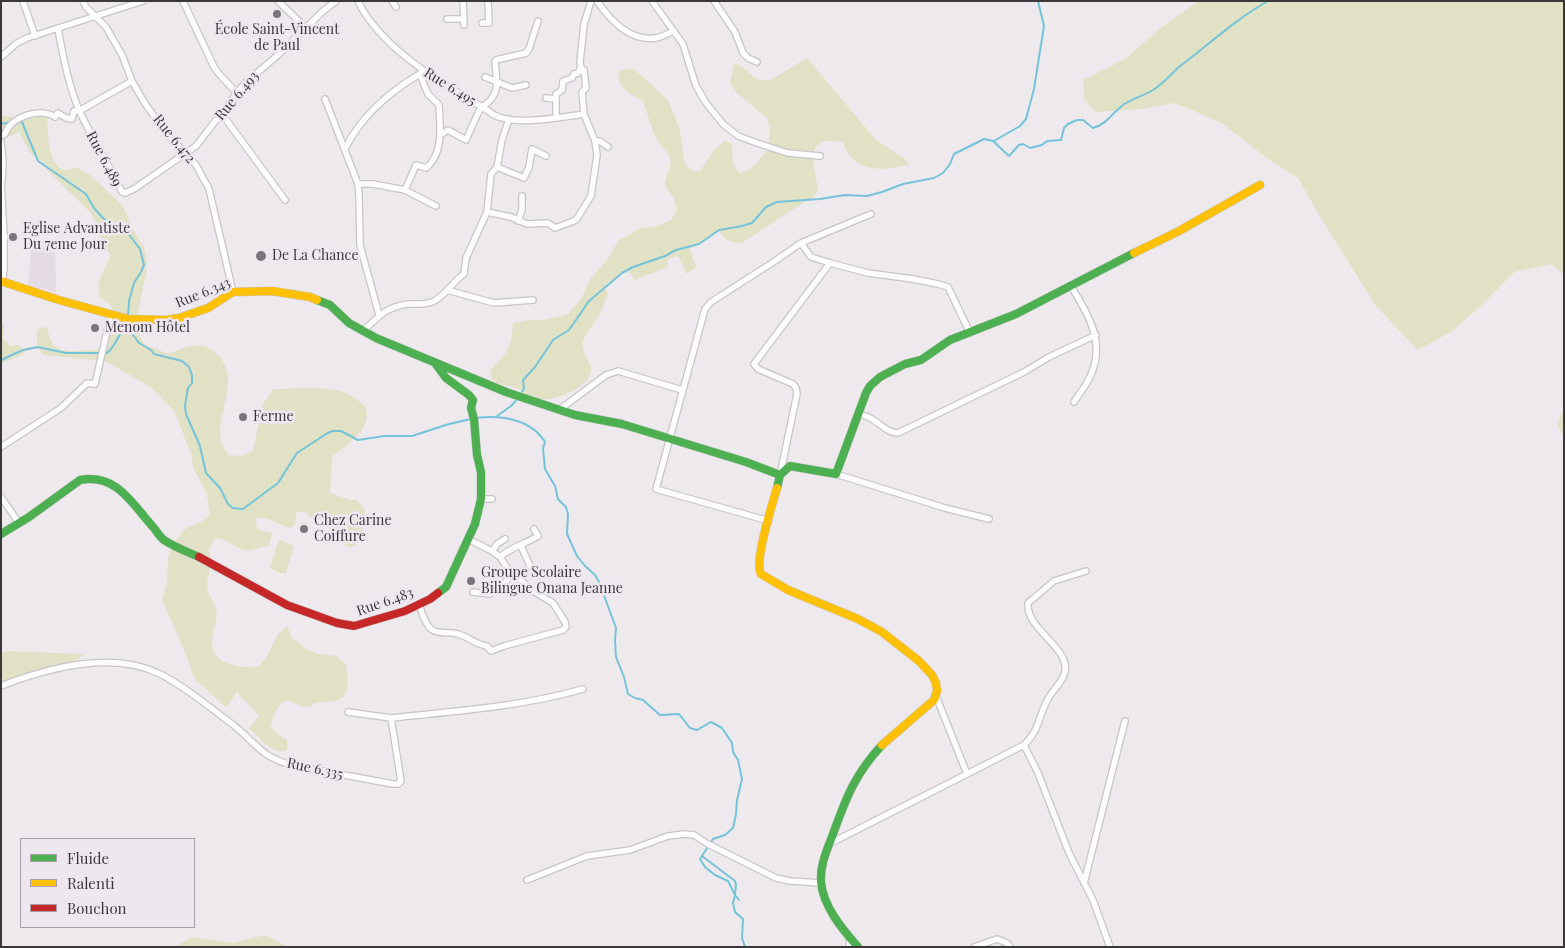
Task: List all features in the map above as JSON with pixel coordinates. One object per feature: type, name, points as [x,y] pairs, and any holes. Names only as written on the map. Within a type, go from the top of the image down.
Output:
[{"type":"street","points":[[23,1],[35,36]]},
{"type":"street","name":"Rue 6.472","points":[[83,1],[86,7],[106,27],[122,55],[132,81],[144,102],[166,133],[196,165],[209,189],[233,292]]},
{"type":"street","points":[[1,57],[18,43],[35,36],[143,1]]},
{"type":"street","points":[[183,1],[214,67],[237,92]]},
{"type":"street","points":[[278,1],[306,27]]},
{"type":"street","name":"Rue 6.495","points":[[358,1],[362,10],[380,32],[424,72],[482,107],[492,98],[498,82],[496,60],[526,53],[538,21]]},
{"type":"street","points":[[392,1],[396,7]]},
{"type":"street","points":[[446,19],[463,22],[463,1]]},
{"type":"street","points":[[482,23],[489,23],[488,1]]},
{"type":"street","points":[[487,212],[511,217],[531,225],[548,223],[555,228],[576,220],[591,196],[597,155],[595,141],[584,114],[582,92],[586,88],[586,78],[580,62],[584,24],[591,1]]},
{"type":"street","points":[[597,1],[613,21],[632,34],[658,38],[674,31]]},
{"type":"street","points":[[652,1],[683,44],[696,86],[706,104],[723,124],[738,136],[788,152],[820,156]]},
{"type":"street","points":[[714,1],[735,32],[743,53],[748,58],[757,62]]},
{"type":"street","name":"Rue 6.493","points":[[185,153],[196,146],[237,92],[256,72],[278,55],[335,2]]},
{"type":"street","points":[[58,29],[64,62],[79,111]]},
{"type":"street","points":[[556,117],[556,94],[562,90],[563,81],[572,78],[581,68]]},
{"type":"street","points":[[405,190],[416,165],[426,168],[432,162],[440,136],[439,105],[428,93],[421,77],[424,72]]},
{"type":"street","points":[[345,149],[353,133],[383,102],[403,84],[424,72]]},
{"type":"street","points":[[484,77],[512,88],[526,85]]},
{"type":"street","points":[[1,136],[5,134],[7,128],[16,119],[34,113],[47,112],[55,117],[58,113],[72,119],[74,111],[79,111],[132,81]]},
{"type":"street","points":[[325,98],[358,184],[360,245],[379,315]]},
{"type":"street","points":[[546,98],[555,98]]},
{"type":"street","points":[[440,136],[448,130],[466,140],[482,107],[498,117],[509,119],[526,120],[584,114]]},
{"type":"street","name":"Rue 6.489","points":[[79,111],[124,194],[185,153]]},
{"type":"street","points":[[222,114],[286,200]]},
{"type":"street","points":[[363,331],[379,315],[398,306],[435,301],[464,274],[466,258],[487,212],[492,174],[498,168],[502,140],[509,119]]},
{"type":"street","points":[[595,141],[600,140],[608,147]]},
{"type":"street","points":[[1,142],[3,160],[4,253],[2,282]]},
{"type":"street","points":[[498,168],[524,178],[529,167],[532,150],[546,156]]},
{"type":"street","points":[[358,184],[373,184],[405,190],[436,206]]},
{"type":"street","points":[[836,474],[866,393],[870,386],[880,378],[905,364],[921,360],[950,340],[1016,314],[1043,298],[1179,231],[1209,212],[1260,185]]},
{"type":"street","points":[[518,221],[522,210],[522,196]]},
{"type":"street","points":[[769,521],[658,490],[656,486],[705,309],[711,302],[772,264],[801,243],[871,214]]},
{"type":"street","points":[[801,243],[812,257],[830,263],[868,273],[913,279],[948,288],[970,333]]},
{"type":"street","points":[[830,263],[754,364],[758,369],[793,384],[796,388],[780,475],[759,562],[759,570],[761,574],[791,592],[874,627],[916,659],[932,676],[935,682],[936,696],[968,774]]},
{"type":"street","name":"Rue 6.343","points":[[2,282],[49,298],[128,319],[166,320],[180,318],[208,308],[233,292],[272,291],[310,297],[330,305],[349,323],[363,331]]},
{"type":"street","points":[[1070,286],[1088,315],[1096,335],[1096,356],[1089,379],[1074,402]]},
{"type":"street","points":[[446,290],[494,303],[533,300]]},
{"type":"street","points":[[1,447],[61,408],[87,383],[95,384],[111,314]]},
{"type":"street","name":"Rue 6.483","points":[[1,534],[80,480],[85,478],[99,479],[113,484],[124,494],[164,540],[287,605],[337,623],[354,626],[380,620],[430,599],[446,587],[468,539],[481,499],[481,472],[471,408],[473,400],[439,371],[435,364],[363,331]]},
{"type":"street","points":[[858,414],[870,417],[883,427],[898,433],[1096,335]]},
{"type":"street","points":[[435,364],[506,392],[559,410],[622,424],[746,462],[780,475]]},
{"type":"street","points":[[559,410],[606,375],[618,370],[682,390]]},
{"type":"street","points":[[780,475],[790,466],[836,474],[945,508],[989,519]]},
{"type":"street","points":[[1,497],[19,523]]},
{"type":"street","points":[[481,499],[492,498]]},
{"type":"street","points":[[500,557],[512,548],[521,546],[538,536],[534,529]]},
{"type":"street","points":[[419,605],[428,626],[434,632],[457,633],[472,639],[478,645],[487,646],[491,651],[563,630],[566,627],[566,622],[553,603],[533,591],[513,573],[500,557],[468,539]]},
{"type":"street","points":[[492,551],[497,544],[505,539]]},
{"type":"street","points":[[521,546],[530,566]]},
{"type":"street","points":[[828,844],[1024,745],[1033,736],[1047,700],[1065,674],[1059,651],[1045,637],[1027,610],[1028,603],[1054,581],[1086,571]]},
{"type":"street","points":[[472,592],[490,594],[503,585],[513,573]]},
{"type":"street","name":"Rue 6.335","points":[[1,686],[52,668],[106,662],[131,664],[158,673],[183,687],[276,760],[290,765],[398,784],[402,781],[391,718]]},
{"type":"street","points":[[348,712],[391,718],[510,705],[583,689]]},
{"type":"street","points":[[858,947],[849,943],[824,895],[821,883],[822,862],[849,791],[868,760],[888,738],[916,717],[936,696]]},
{"type":"street","points":[[1084,883],[1124,721]]},
{"type":"street","points":[[1024,745],[1029,752],[1069,853],[1093,900],[1110,947]]},
{"type":"street","points":[[527,880],[587,856],[630,850],[668,836],[685,834],[694,835],[776,878],[821,883]]},
{"type":"street","points":[[974,947],[997,939],[1008,943],[1010,947]]},
{"type":"shaded area","points":[[55,247],[56,292],[28,285],[31,248]]},
{"type":"green space","points":[[1198,1],[1564,1],[1564,275],[1551,264],[1514,272],[1483,304],[1452,331],[1418,350],[1376,306],[1298,178],[1268,159],[1223,124],[1174,103],[1141,109],[1096,112],[1084,99],[1083,80],[1125,59],[1158,30]]},
{"type":"green space","points":[[807,58],[876,140],[904,158],[909,165],[880,169],[870,168],[854,160],[843,142],[830,141],[817,145],[814,150],[813,164],[818,191],[814,196],[740,244],[726,240],[719,231],[690,249],[696,267],[687,274],[678,256],[667,259],[668,267],[635,280],[628,270],[608,282],[604,287],[608,294],[601,312],[586,334],[583,342],[583,349],[591,367],[589,377],[584,383],[568,393],[543,400],[536,399],[515,387],[500,384],[493,380],[490,371],[508,350],[513,323],[544,320],[568,314],[581,299],[591,278],[608,259],[618,241],[641,228],[653,227],[671,220],[677,210],[674,198],[666,188],[665,182],[671,164],[670,157],[655,137],[643,101],[627,92],[619,82],[618,76],[621,70],[634,69],[668,100],[680,130],[684,162],[688,167],[693,171],[700,171],[715,149],[724,141],[731,143],[734,163],[740,173],[747,171],[757,163],[768,149],[770,130],[767,118],[737,93],[730,83],[734,64],[740,65],[756,79],[769,81]]},
{"type":"green space","points":[[42,116],[47,118],[50,148],[55,163],[59,168],[65,170],[77,167],[91,176],[123,206],[133,230],[144,247],[147,261],[135,327],[144,344],[168,354],[187,347],[199,346],[211,349],[217,354],[225,366],[228,378],[220,431],[222,444],[229,455],[241,456],[253,451],[263,404],[274,389],[323,388],[336,390],[357,399],[366,408],[367,416],[362,430],[332,457],[330,493],[351,500],[357,500],[365,510],[361,532],[354,545],[351,547],[346,546],[332,538],[328,524],[308,516],[307,513],[297,511],[295,524],[291,528],[271,520],[256,518],[257,530],[272,533],[269,546],[245,550],[215,538],[210,549],[213,560],[207,585],[217,612],[212,643],[213,650],[222,661],[236,666],[258,667],[266,658],[278,634],[287,626],[292,638],[306,649],[318,654],[337,656],[346,665],[347,689],[345,694],[338,700],[319,702],[307,707],[286,701],[278,706],[270,726],[278,735],[286,739],[288,745],[286,751],[275,750],[270,747],[249,728],[259,716],[237,692],[226,708],[194,678],[183,647],[162,600],[167,584],[168,557],[173,545],[185,529],[206,519],[210,513],[206,491],[193,468],[192,457],[175,412],[151,387],[105,361],[43,355],[38,348],[27,350],[22,355],[1,363],[1,326],[3,323],[3,339],[11,346],[18,345],[23,349],[37,346],[37,331],[40,327],[47,328],[52,342],[59,349],[80,351],[107,349],[114,322],[111,305],[100,297],[98,284],[111,255],[103,246],[97,224],[90,212],[47,170],[42,161],[31,154],[19,132],[1,140],[1,117],[28,119]]},
{"type":"green space","points":[[1564,410],[1564,437],[1557,424]]},
{"type":"green space","points":[[280,540],[294,546],[286,573],[280,573],[270,568]]},
{"type":"green space","points":[[8,651],[84,654],[69,666],[1,686],[1,653]]},
{"type":"green space","points":[[265,935],[288,947],[175,947],[192,937],[232,943]]},
{"type":"waterway","points":[[994,141],[1020,126],[1026,119],[1034,89],[1044,26],[1038,1]]},
{"type":"waterway","points":[[520,394],[524,389],[523,380],[535,367],[553,340],[569,330],[589,301],[622,273],[633,267],[665,256],[676,250],[699,244],[719,230],[752,223],[766,207],[777,202],[845,195],[867,196],[903,184],[934,178],[943,173],[950,164],[954,154],[984,139],[993,141],[1009,156],[1019,145],[1023,144],[1030,148],[1042,145],[1047,141],[1061,140],[1064,128],[1077,120],[1083,120],[1093,128],[1098,126],[1119,108],[1157,88],[1179,67],[1222,32],[1268,1]]},
{"type":"waterway","points":[[18,121],[22,122],[38,161],[86,194],[102,217],[111,225],[124,228],[140,249],[144,265],[134,283],[129,301],[128,316]]},
{"type":"waterway","points":[[1,124],[11,122]]},
{"type":"waterway","points":[[128,321],[128,328],[139,343],[154,354],[182,361],[189,367],[192,383],[188,388],[185,406],[186,414],[200,446],[206,473],[220,488],[228,504],[233,508],[243,509],[278,483],[297,453],[332,431],[341,431],[358,440],[384,436],[412,436],[471,419]]},
{"type":"waterway","points":[[1,360],[23,350],[38,347],[66,353],[107,353],[113,347],[127,323]]},
{"type":"waterway","points":[[497,416],[511,406],[518,398]]},
{"type":"waterway","points":[[476,418],[495,417],[515,420],[532,428],[545,442],[543,448],[545,469],[555,486],[558,499],[566,507],[568,514],[567,534],[577,556],[599,582],[616,628],[616,657],[628,694],[643,700],[660,715],[679,714],[690,728],[697,730],[711,722],[722,728],[732,743],[742,779],[733,828],[725,835],[713,839],[700,859],[705,867],[715,875],[728,881],[735,895],[733,903],[735,912],[743,919],[742,938],[745,947]]},
{"type":"waterway","points":[[702,856],[735,881],[735,895],[739,900]]},
{"type":"traffic: fast","points":[[780,475],[790,466],[836,474],[866,393],[870,386],[880,377],[905,364],[921,360],[950,340],[1016,314],[1134,253]]},
{"type":"traffic: fast","points":[[317,300],[330,305],[349,323],[376,338],[506,392],[575,415],[622,424],[746,462],[780,475],[777,488]]},
{"type":"traffic: fast","points":[[435,363],[446,378],[473,400],[471,408],[481,472],[481,499],[475,524],[446,587],[438,593]]},
{"type":"traffic: fast","points":[[1,534],[29,517],[80,480],[93,479],[104,481],[123,492],[164,540],[199,557]]},
{"type":"traffic: fast","points":[[858,947],[840,925],[825,900],[821,882],[822,869],[826,851],[852,787],[865,766],[882,745]]},
{"type":"traffic: slow","points":[[1134,253],[1179,231],[1260,185]]},
{"type":"traffic: slow","points":[[1,281],[59,300],[128,319],[166,320],[179,318],[208,308],[233,292],[272,291],[310,297],[317,300]]},
{"type":"traffic: slow","points":[[777,488],[762,546],[759,567],[761,574],[788,590],[858,619],[882,632],[919,661],[932,675],[936,683],[937,691],[934,700],[882,745]]},
{"type":"traffic: jam","points":[[199,557],[287,605],[337,623],[354,626],[405,611],[438,593]]},
{"type":"place","name":"École Saint-Vincent de Paul","points":[[277,14]]},
{"type":"place","name":"Eglise Advantiste Du 7eme Jour","points":[[13,237]]},
{"type":"place","name":"De La Chance","points":[[261,256]]},
{"type":"place","name":"Menom Hôtel","points":[[95,328]]},
{"type":"place","name":"Ferme","points":[[243,417]]},
{"type":"place","name":"Chez Carine Coiffure","points":[[304,529]]},
{"type":"place","name":"Groupe Scolaire Bilingue Onana Jeanne","points":[[471,581]]}]
